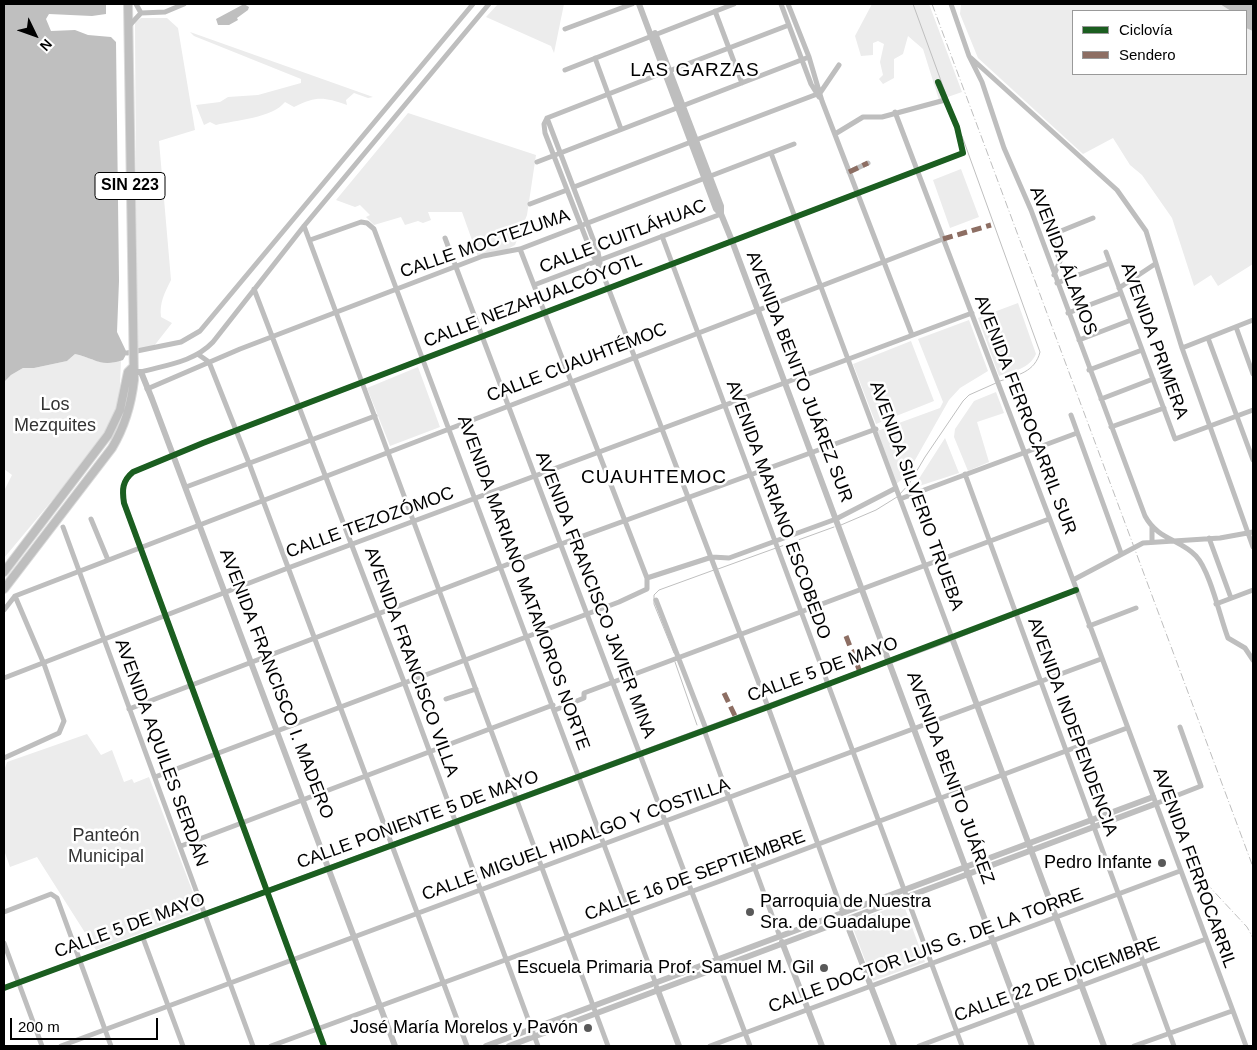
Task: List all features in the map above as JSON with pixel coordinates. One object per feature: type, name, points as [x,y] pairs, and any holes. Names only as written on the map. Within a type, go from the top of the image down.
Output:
[{"type":"main road","name":"SIN 223","points":[[4,589],[112,448],[123,428],[131,403],[134,371],[128,4]]},
{"type":"main road","name":"SIN 223","points":[[4,572],[101,445],[113,426],[134,371]]},
{"type":"main road","points":[[60,498],[69,505]]},
{"type":"street","points":[[136,4],[141,13]]},
{"type":"street","points":[[129,26],[141,13],[165,12],[184,4]]},
{"type":"street","points":[[134,371],[198,354],[213,342],[304,226],[489,4]]},
{"type":"street","points":[[565,29],[632,4]]},
{"type":"street","points":[[639,4],[653,35]]},
{"type":"street","points":[[643,4],[693,141],[722,209],[721,214]]},
{"type":"street","points":[[565,70],[734,4]]},
{"type":"street","points":[[781,4],[802,60],[822,101],[912,335]]},
{"type":"street","points":[[788,4],[808,57],[818,94]]},
{"type":"street","name":"AVENIDA ÁLAMOS","points":[[951,4],[969,56],[982,82],[1004,148],[1031,210],[1089,370],[1145,516],[1152,526],[1170,541],[1188,550],[1201,564],[1228,638],[1246,648],[1253,660]]},
{"type":"street","points":[[715,11],[742,83]]},
{"type":"street","points":[[547,118],[789,25]]},
{"type":"street","points":[[969,56],[1117,190],[1146,231],[1182,348],[1251,533],[1253,547]]},
{"type":"street","points":[[537,162],[808,57]]},
{"type":"street","points":[[595,58],[621,129]]},
{"type":"street","points":[[574,187],[818,94],[839,65]]},
{"type":"street","points":[[834,134],[863,116],[882,117],[945,100],[938,82]]},
{"type":"street","name":"CALLE NEZAHUALCÓYOTL","points":[[141,547],[124,503],[122,488],[133,472],[236,430],[963,153],[957,127],[945,100]]},
{"type":"street","name":"AVENIDA FERROCARRIL SUR","points":[[895,112],[1025,452],[1127,728]]},
{"type":"street","points":[[547,118],[588,224],[598,261]]},
{"type":"street","points":[[547,118],[544,128],[567,190],[581,226],[598,261],[713,559],[894,1046]]},
{"type":"street","name":"CALLE MOCTEZUMA","points":[[148,389],[274,336],[483,256],[520,249],[794,144]]},
{"type":"street","name":"AVENIDA SILVERIO TRUEBA","points":[[771,153],[876,428],[900,499],[1104,1046]]},
{"type":"street","points":[[849,172],[868,163]]},
{"type":"street","points":[[530,204],[567,190]]},
{"type":"street","name":"CALLE CUITLÁHUAC","points":[[534,285],[721,214]]},
{"type":"street","name":"AVENIDA BENITO JUÁREZ SUR","points":[[721,214],[837,520]]},
{"type":"street","points":[[1054,275],[1060,261],[1051,235],[1093,218]]},
{"type":"street","name":"AVENIDA MARIANO MATAMOROS NORTE","points":[[310,240],[361,222],[367,223],[374,229],[679,1046]]},
{"type":"street","points":[[304,226],[608,1046]]},
{"type":"street","name":"AVENIDA MARIANO ESCOBEDO","points":[[662,236],[962,1046]]},
{"type":"street","name":"AVENIDA FRANCISCO JAVIER MINA","points":[[445,238],[750,1046]]},
{"type":"street","name":"CALLE CUAUHTÉMOC","points":[[15,596],[634,356],[943,239]]},
{"type":"street","points":[[155,777],[644,592],[647,589],[647,578],[520,249]]},
{"type":"street","name":"AVENIDA PRIMERA","points":[[1106,252],[1175,438],[1211,426]]},
{"type":"street","points":[[1057,284],[1110,263]]},
{"type":"street","points":[[1068,313],[1120,290],[1155,264]]},
{"type":"street","name":"AVENIDA FRANCISCO VILLA","points":[[254,288],[274,336],[404,682],[538,1046]]},
{"type":"street","name":"CALLE TEZOZÓMOC","points":[[4,678],[288,568],[972,313]]},
{"type":"street","points":[[1079,340],[1131,320]]},
{"type":"street","points":[[1182,348],[1253,320]]},
{"type":"street","points":[[1236,327],[1253,374]]},
{"type":"street","points":[[1208,338],[1253,460]]},
{"type":"street","points":[[1089,370],[1142,350]]},
{"type":"street","points":[[198,354],[209,362],[249,463],[467,1046]]},
{"type":"street","name":"AVENIDA FRANCISCO I. MADERO","points":[[134,371],[148,389],[174,455],[395,1046]]},
{"type":"street","points":[[1101,399],[1153,379]]},
{"type":"street","points":[[1112,427],[1164,408]]},
{"type":"street","points":[[1211,426],[1253,410]]},
{"type":"street","points":[[1071,415],[1121,553]]},
{"type":"street","points":[[186,487],[375,416]]},
{"type":"street","points":[[129,709],[561,544],[876,428]]},
{"type":"street","points":[[900,499],[1077,433]]},
{"type":"street","name":"AVENIDA INDEPENDENCIA","points":[[965,474],[1174,1046]]},
{"type":"street","points":[[647,578],[713,559],[729,558],[837,520],[896,488]]},
{"type":"street","points":[[91,519],[108,560]]},
{"type":"street","points":[[181,846],[490,729],[584,698],[584,693],[1049,519]]},
{"type":"street","name":"AVENIDA BENITO JUÁREZ","points":[[837,520],[1032,1046]]},
{"type":"street","name":"AVENIDA ÁLAMOS","points":[[1152,526],[1152,541]]},
{"type":"street","name":"AVENIDA AQUILES SERDÁN","points":[[63,527],[254,1046]]},
{"type":"street","points":[[1073,580],[1134,546],[1152,541],[1210,538],[1251,533]]},
{"type":"street","points":[[1210,538],[1231,598]]},
{"type":"street","points":[[141,547],[324,1046]]},
{"type":"street","name":"CALLE 5 DE MAYO","points":[[579,776],[768,707],[1076,590]]},
{"type":"street","points":[[1216,604],[1253,590]]},
{"type":"street","points":[[4,610],[15,596],[64,716],[64,726],[59,733],[4,758]]},
{"type":"street","points":[[656,600],[822,1046]]},
{"type":"street","points":[[1089,626],[1136,608]]},
{"type":"street","name":"CALLE MIGUEL HIDALGO Y COSTILLA","points":[[60,1046],[1101,659]]},
{"type":"street","points":[[446,698],[476,688]]},
{"type":"street","points":[[486,1046],[533,1033],[657,988],[721,968],[1201,786],[1180,727]]},
{"type":"street","name":"CALLE 16 DE SEPTIEMBRE","points":[[271,1046],[692,892],[1127,728]]},
{"type":"street","name":"AVENIDA FERROCARRIL","points":[[1127,728],[1246,1046]]},
{"type":"street","name":"CALLE PONIENTE 5 DE MAYO","points":[[267,892],[579,776]]},
{"type":"street","points":[[657,988],[718,960],[1152,796]]},
{"type":"street","name":"CALLE DOCTOR LUIS G. DE LA TORRE","points":[[710,1046],[1180,871]]},
{"type":"street","name":"CALLE 5 DE MAYO","points":[[4,988],[267,892]]},
{"type":"street","points":[[4,912],[51,894],[58,899],[111,1046]]},
{"type":"street","points":[[143,938],[183,1046]]},
{"type":"street","name":"CALLE 22 DE DICIEMBRE","points":[[919,1046],[1206,939]]},
{"type":"street","points":[[4,943],[42,1046]]},
{"type":"street","points":[[1134,1046],[1232,1010]]},
{"type":"street","points":[[509,1046],[533,1033]]},
{"type":"green space","points":[[498,4],[564,4],[554,53],[551,46],[486,17]]},
{"type":"green space","points":[[872,4],[929,4],[962,92],[939,100],[923,49],[908,36],[903,54],[894,59],[894,78],[883,84],[879,79],[883,75],[880,62],[884,44],[878,41],[873,43],[873,55],[861,56],[855,36]]},
{"type":"green space","points":[[961,4],[1253,4],[1253,264],[1218,286],[1211,275],[1194,286],[1172,218],[1142,175],[1130,165],[1113,138],[1083,154],[978,58],[960,14]]},
{"type":"green space","points":[[141,18],[167,18],[178,28],[195,130],[159,141],[171,280],[163,298],[161,317],[172,323],[154,346],[137,349],[135,23]]},
{"type":"green space","points":[[190,32],[373,97],[368,98],[354,93],[346,100],[347,105],[326,99],[315,99],[294,107],[285,102],[272,112],[253,118],[216,125],[210,122],[204,125],[196,105],[220,102],[228,97],[258,95],[301,83],[301,79],[194,36]]},
{"type":"green space","points":[[408,113],[536,155],[527,215],[515,245],[500,253],[478,257],[462,212],[428,212],[431,220],[423,223],[418,221],[405,225],[401,217],[374,225],[366,217],[370,215],[360,205],[355,207],[336,200]]},
{"type":"green space","points":[[961,169],[979,217],[950,228],[933,180]]},
{"type":"green space","points":[[1018,303],[1036,354],[1025,366],[999,376],[978,318]]},
{"type":"green space","points":[[969,320],[988,371],[960,388],[949,400],[906,476],[895,485],[877,431],[940,408],[943,402],[918,339]]},
{"type":"green space","points":[[911,341],[934,401],[876,424],[853,364]]},
{"type":"green space","name":"Los Mezquites","points":[[75,354],[107,363],[121,361],[119,406],[105,437],[4,558],[4,491],[12,475],[4,469],[4,382],[23,368],[34,368],[67,361]]},
{"type":"green space","points":[[418,367],[440,427],[390,446],[367,388]]},
{"type":"green space","points":[[996,392],[1004,413],[977,422],[989,462],[968,471],[954,437],[955,429],[974,401]]},
{"type":"green space","points":[[945,438],[959,473],[913,488]]},
{"type":"green space","name":"Panteón Municipal","points":[[87,734],[101,755],[112,750],[124,782],[132,779],[134,783],[149,777],[200,911],[96,950],[37,857],[10,867],[4,850],[4,771],[7,762]]},
{"type":"green space","points":[[903,903],[925,962],[873,981],[851,923]]},
{"type":"shaded area","points":[[4,4],[106,4],[106,14],[92,16],[49,14],[46,19],[51,31],[75,30],[88,35],[111,37],[116,42],[119,281],[117,332],[127,353],[123,360],[109,363],[103,363],[75,354],[67,361],[34,368],[23,368],[4,382]]},
{"type":"shaded area","points":[[244,4],[249,7],[248,10],[237,18],[238,20],[229,25],[218,25],[216,19]]},
{"type":"shaded area","points":[[1220,4],[1253,4],[1253,31],[1247,28],[1247,10],[1229,10]]},
{"type":"waterway","points":[[127,353],[181,342],[200,331],[473,4]]},
{"type":"waterway","points":[[913,4],[948,100]]},
{"type":"waterway","points":[[962,136],[1040,352],[1038,359],[1025,372],[1000,381]]},
{"type":"waterway","points":[[900,494],[909,484],[963,401],[969,395],[996,383]]},
{"type":"waterway","points":[[841,525],[876,510],[897,497]]},
{"type":"waterway","points":[[779,547],[834,527]]},
{"type":"waterway","points":[[718,569],[776,548]]},
{"type":"waterway","points":[[674,653],[654,604],[654,595],[659,590],[714,570]]},
{"type":"waterway","points":[[675,662],[697,725]]},
{"type":"railway","points":[[932,4],[1253,867]]},
{"type":"railway","points":[[1206,883],[1247,927],[1253,938]]},
{"type":"marked path","points":[[849,172],[868,163]]},
{"type":"marked path","points":[[943,239],[991,225]]},
{"type":"marked path","points":[[846,636],[860,672]]},
{"type":"marked path","points":[[724,693],[736,718]]},
{"type":"cycle path","points":[[324,1046],[124,503],[123,490],[125,482],[133,472],[203,443],[963,153],[957,127],[938,82]]},
{"type":"cycle path","points":[[4,988],[768,707],[1076,590]]},
{"type":"place","name":"Pedro Infante","points":[[1162,863]]},
{"type":"place","name":"Parroquia de Nuestra Sra. de Guadalupe","points":[[750,912]]},
{"type":"place","name":"Escuela Primaria Prof. Samuel M. Gil","points":[[824,968]]},
{"type":"place","name":"José María Morelos y Pavón","points":[[588,1028]]},
{"type":"district","name":"LAS GARZAS","points":[[695,71]]},
{"type":"district","name":"CUAUHTEMOC","points":[[654,478]]}]
